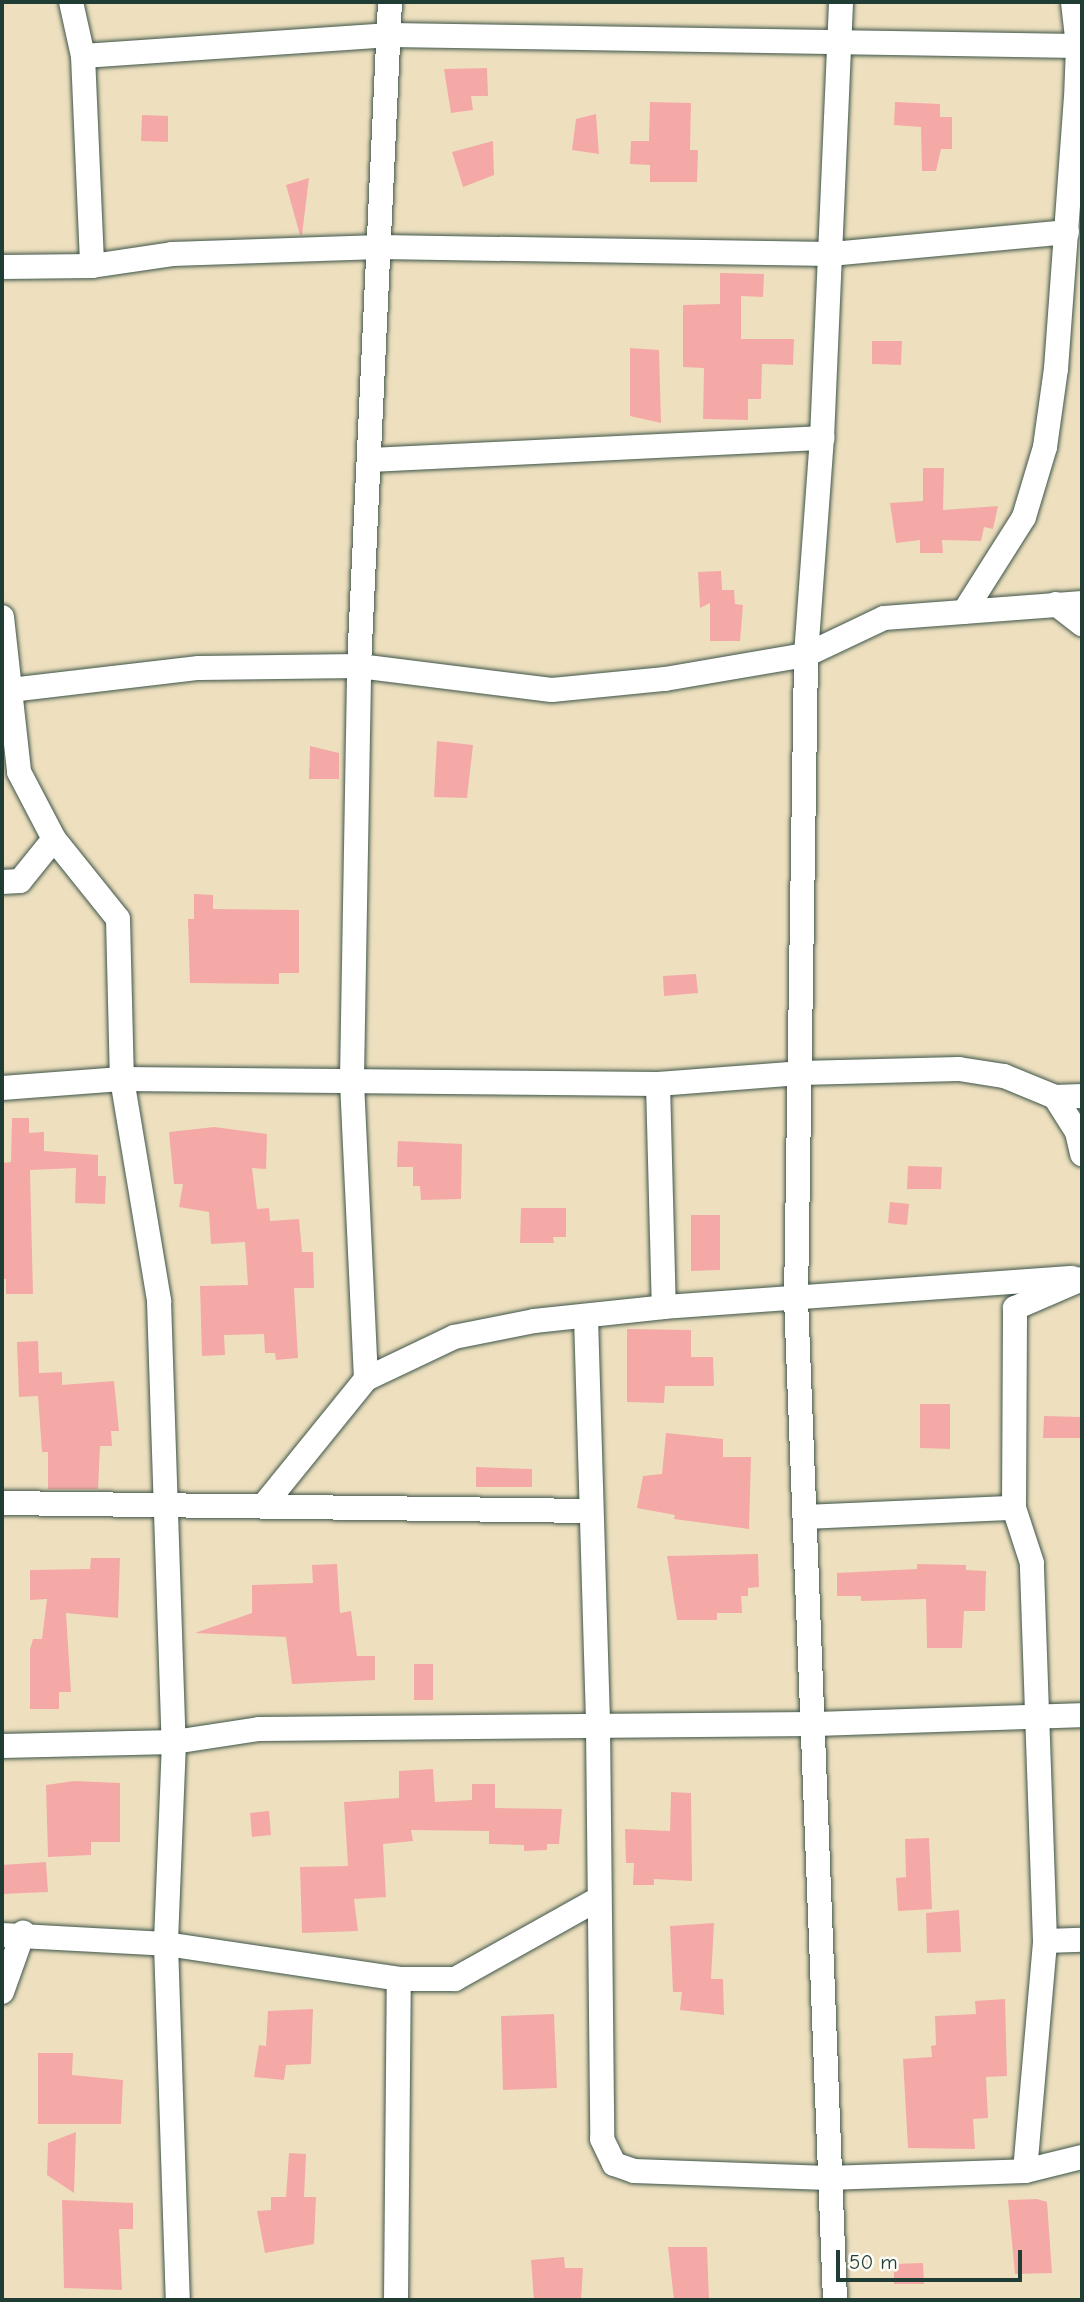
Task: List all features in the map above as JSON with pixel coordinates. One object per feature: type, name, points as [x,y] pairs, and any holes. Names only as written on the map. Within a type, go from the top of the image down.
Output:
[{"type":"street","points":[[71,2],[83,56],[92,266]]},
{"type":"street","points":[[366,1379],[352,1078],[359,666],[372,460],[390,2]]},
{"type":"street","points":[[835,2300],[828,2178],[796,1300],[806,654],[822,438],[841,2]]},
{"type":"street","points":[[964,612],[1024,517],[1045,447],[1067,232],[1078,46],[1073,2]]},
{"type":"street","points":[[83,56],[390,35],[840,40],[1078,46]]},
{"type":"street","points":[[2,267],[92,266],[172,254],[380,247],[831,254],[1067,232]]},
{"type":"street","points":[[372,460],[822,438]]},
{"type":"street","points":[[6,690],[199,668],[359,666],[552,690],[665,679],[806,654],[884,618],[1082,603]]},
{"type":"street","points":[[1056,604],[1082,624]]},
{"type":"street","points":[[2,617],[6,690],[19,772],[54,839],[118,919],[122,1079],[159,1301],[174,1742],[166,1944],[178,2300]]},
{"type":"street","points":[[2,882],[20,881],[54,839]]},
{"type":"street","points":[[2,1088],[122,1079],[352,1078],[658,1084],[800,1073],[959,1069],[1004,1076],[1055,1097],[1082,1096]]},
{"type":"street","points":[[658,1084],[664,1307]]},
{"type":"street","points":[[1055,1097],[1077,1132],[1082,1154]]},
{"type":"street","points":[[264,1505],[366,1379],[454,1336],[534,1321],[664,1307],[796,1300],[1082,1278]]},
{"type":"street","points":[[1025,2171],[1045,1941],[1032,1563],[1014,1508],[1015,1308],[1082,1278]]},
{"type":"street","points":[[586,1317],[598,1726],[602,2139],[614,2164],[634,2171],[828,2178],[1025,2171],[1082,2157]]},
{"type":"street","points":[[2,1503],[590,1511]]},
{"type":"street","points":[[805,1517],[1014,1508]]},
{"type":"street","points":[[2,1746],[174,1742],[259,1729],[813,1724],[1082,1715]]},
{"type":"street","points":[[2,1992],[12,1934],[166,1944],[400,1979],[455,1979],[598,1899]]},
{"type":"street","points":[[1045,1941],[1082,1940]]},
{"type":"street","points":[[396,2300],[400,1979]]},
{"type":"building","points":[[487,68],[488,96],[471,96],[473,110],[451,113],[444,69]]},
{"type":"building","points":[[650,102],[691,103],[690,150],[698,150],[697,182],[650,182],[650,165],[630,164],[631,141],[649,141]]},
{"type":"building","points":[[895,102],[940,104],[940,117],[952,117],[952,149],[941,149],[936,171],[922,171],[921,127],[894,125]]},
{"type":"building","points":[[596,114],[599,154],[572,150],[576,119]]},
{"type":"building","points":[[142,115],[168,116],[168,142],[141,141]]},
{"type":"building","points":[[493,141],[494,175],[463,187],[452,152]]},
{"type":"building","points":[[309,178],[302,235],[300,235],[286,185]]},
{"type":"building","points":[[720,273],[764,274],[763,297],[741,296],[741,339],[794,339],[793,365],[762,364],[761,399],[748,399],[748,420],[703,419],[704,368],[683,367],[683,305],[720,304]]},
{"type":"building","points":[[872,341],[902,341],[901,365],[872,364]]},
{"type":"building","points":[[630,348],[659,350],[661,423],[630,416]]},
{"type":"building","points":[[923,468],[944,468],[943,510],[998,506],[993,529],[984,527],[981,541],[942,540],[943,553],[920,553],[920,540],[896,543],[890,503],[923,501]]},
{"type":"building","points":[[721,571],[722,590],[734,590],[735,604],[743,605],[740,641],[710,641],[710,603],[700,608],[698,572]]},
{"type":"building","points":[[437,741],[473,745],[467,798],[434,797]]},
{"type":"building","points":[[310,746],[339,753],[339,779],[309,779]]},
{"type":"building","points":[[194,894],[213,895],[213,909],[299,910],[299,973],[279,973],[279,984],[190,983],[188,919],[194,919]]},
{"type":"building","points":[[696,974],[698,993],[664,996],[663,976]]},
{"type":"building","points":[[12,1118],[29,1118],[29,1133],[44,1132],[44,1151],[98,1155],[98,1176],[106,1176],[105,1204],[75,1203],[76,1168],[30,1170],[33,1294],[6,1294],[6,1279],[2,1279],[2,1163],[11,1162]]},
{"type":"building","points":[[214,1127],[267,1134],[266,1169],[252,1168],[257,1209],[269,1208],[270,1221],[299,1219],[302,1252],[313,1252],[314,1288],[294,1288],[298,1358],[276,1360],[275,1353],[265,1353],[264,1334],[224,1335],[225,1355],[202,1356],[200,1286],[248,1285],[245,1242],[211,1244],[209,1212],[179,1207],[183,1184],[174,1184],[169,1132]]},
{"type":"building","points":[[398,1141],[462,1144],[461,1199],[421,1200],[420,1186],[413,1186],[413,1167],[397,1167]]},
{"type":"building","points":[[908,1166],[942,1167],[941,1189],[907,1189]]},
{"type":"building","points":[[890,1202],[909,1204],[907,1225],[888,1223]]},
{"type":"building","points":[[521,1208],[566,1208],[566,1237],[553,1237],[554,1243],[520,1243]]},
{"type":"building","points":[[691,1215],[720,1215],[720,1270],[691,1271]]},
{"type":"building","points":[[627,1329],[691,1330],[691,1357],[713,1357],[714,1386],[665,1386],[664,1403],[627,1402]]},
{"type":"building","points":[[38,1341],[39,1373],[62,1372],[62,1385],[114,1381],[119,1431],[111,1431],[112,1446],[100,1446],[98,1489],[48,1489],[48,1452],[42,1452],[38,1396],[19,1397],[17,1342]]},
{"type":"building","points":[[920,1404],[950,1404],[950,1449],[920,1448]]},
{"type":"building","points":[[1044,1416],[1082,1417],[1082,1438],[1043,1438]]},
{"type":"building","points":[[666,1433],[723,1439],[723,1457],[751,1457],[749,1529],[674,1519],[675,1515],[637,1508],[643,1476],[662,1474]]},
{"type":"building","points":[[476,1467],[532,1469],[532,1487],[476,1487]]},
{"type":"building","points":[[758,1554],[759,1587],[748,1588],[748,1596],[741,1596],[742,1613],[717,1613],[717,1620],[677,1620],[667,1556]]},
{"type":"building","points":[[91,1558],[120,1558],[118,1618],[66,1613],[71,1692],[59,1692],[59,1709],[30,1709],[30,1649],[33,1639],[42,1639],[47,1599],[30,1600],[30,1570],[90,1569]]},
{"type":"building","points":[[337,1564],[340,1613],[351,1611],[357,1656],[375,1656],[375,1680],[292,1684],[286,1637],[195,1633],[252,1613],[252,1585],[313,1583],[312,1565]]},
{"type":"building","points":[[917,1564],[966,1565],[966,1570],[986,1571],[985,1611],[964,1611],[962,1648],[927,1648],[926,1599],[861,1601],[861,1596],[837,1596],[837,1573],[917,1569]]},
{"type":"building","points":[[414,1664],[433,1664],[433,1700],[414,1700]]},
{"type":"building","points":[[433,1769],[435,1802],[472,1800],[472,1784],[495,1784],[495,1808],[562,1809],[559,1844],[547,1844],[547,1850],[524,1851],[524,1845],[489,1844],[489,1831],[411,1830],[413,1841],[383,1844],[386,1897],[354,1899],[358,1931],[302,1933],[300,1867],[348,1866],[344,1802],[399,1798],[399,1771]]},
{"type":"building","points":[[74,1781],[120,1783],[120,1842],[91,1842],[91,1855],[48,1857],[46,1785]]},
{"type":"building","points":[[671,1792],[691,1793],[692,1881],[654,1879],[654,1885],[633,1885],[634,1863],[626,1863],[625,1829],[670,1831]]},
{"type":"building","points":[[269,1811],[271,1835],[252,1837],[250,1813]]},
{"type":"building","points":[[929,1838],[932,1909],[898,1911],[896,1878],[906,1877],[905,1839]]},
{"type":"building","points":[[46,1862],[48,1892],[2,1894],[2,1865]]},
{"type":"building","points":[[959,1910],[961,1952],[927,1953],[926,1913]]},
{"type":"building","points":[[714,1923],[711,1979],[723,1979],[724,2015],[680,2010],[682,1992],[673,1992],[670,1926]]},
{"type":"building","points":[[1005,1999],[1007,2076],[986,2077],[988,2118],[973,2119],[975,2149],[908,2148],[903,2059],[932,2057],[931,2046],[936,2045],[935,2016],[976,2014],[975,2001]]},
{"type":"building","points":[[313,2009],[311,2064],[286,2065],[284,2080],[254,2077],[259,2045],[266,2046],[268,2011]]},
{"type":"building","points":[[554,2014],[557,2088],[503,2090],[501,2016]]},
{"type":"building","points":[[38,2053],[73,2053],[72,2075],[123,2080],[121,2124],[38,2124]]},
{"type":"building","points":[[76,2132],[74,2193],[47,2175],[48,2143]]},
{"type":"building","points":[[289,2153],[306,2154],[304,2197],[316,2197],[314,2244],[265,2253],[257,2211],[271,2210],[271,2197],[286,2197]]},
{"type":"building","points":[[1037,2199],[1047,2202],[1052,2273],[1015,2274],[1008,2200]]},
{"type":"building","points":[[62,2200],[133,2203],[133,2229],[119,2229],[122,2290],[64,2288]]},
{"type":"building","points":[[668,2247],[707,2247],[709,2300],[674,2300]]},
{"type":"building","points":[[564,2257],[565,2268],[583,2268],[581,2300],[534,2300],[531,2260]]},
{"type":"building","points":[[923,2263],[924,2284],[894,2284],[894,2264]]}]
